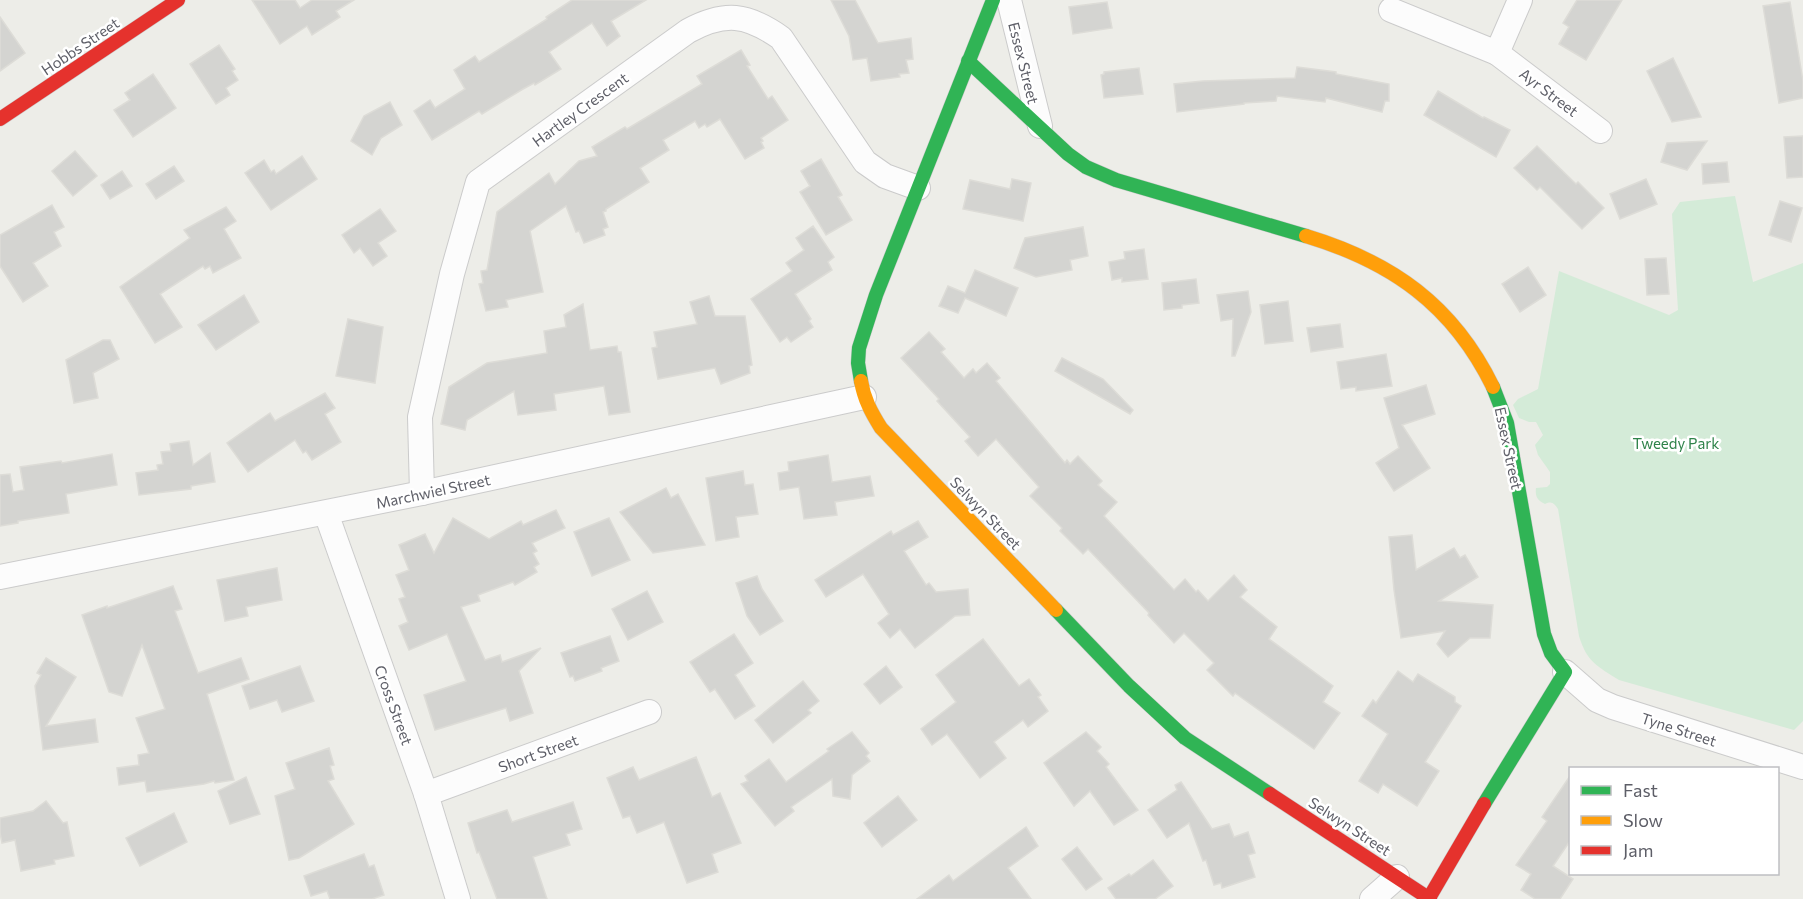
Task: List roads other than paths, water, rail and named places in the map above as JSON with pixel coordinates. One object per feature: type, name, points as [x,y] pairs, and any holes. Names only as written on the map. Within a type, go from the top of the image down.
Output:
[{"type":"street","name":"Hobbs Street","points":[[0,119],[178,0]]},
{"type":"street","name":"Selwyn Street","points":[[993,0],[876,295],[859,348],[859,377],[870,411],[881,428],[1129,686],[1185,738],[1429,899]]},
{"type":"street","name":"Essex Street","points":[[1009,0],[1040,126]]},
{"type":"street","points":[[1497,53],[1520,0]]},
{"type":"street","name":"Ayr Street","points":[[1390,10],[1497,53],[1600,131]]},
{"type":"street","name":"Hartley Crescent","points":[[422,493],[420,417],[452,274],[478,182],[688,31],[702,23],[727,17],[747,19],[764,26],[781,38],[865,162],[885,176],[918,188]]},
{"type":"street","name":"Essex Street","points":[[968,61],[1068,154],[1086,167],[1116,180],[1317,240],[1353,254],[1399,277],[1431,300],[1454,324],[1472,349],[1501,402],[1507,423],[1544,634],[1551,653],[1565,672]]},
{"type":"street","name":"Marchwiel Street","points":[[0,577],[422,493],[864,397]]},
{"type":"street","name":"Cross Street","points":[[326,513],[426,794],[458,899]]},
{"type":"street","points":[[1429,899],[1462,839],[1565,672]]},
{"type":"street","name":"Tyne Street","points":[[1565,672],[1598,700],[1613,707],[1803,767]]},
{"type":"street","name":"Short Street","points":[[426,794],[649,712]]},
{"type":"street","points":[[1372,899],[1397,877]]},
{"type":"park label","name":"Tweedy Park","points":[[1676,443]]}]
